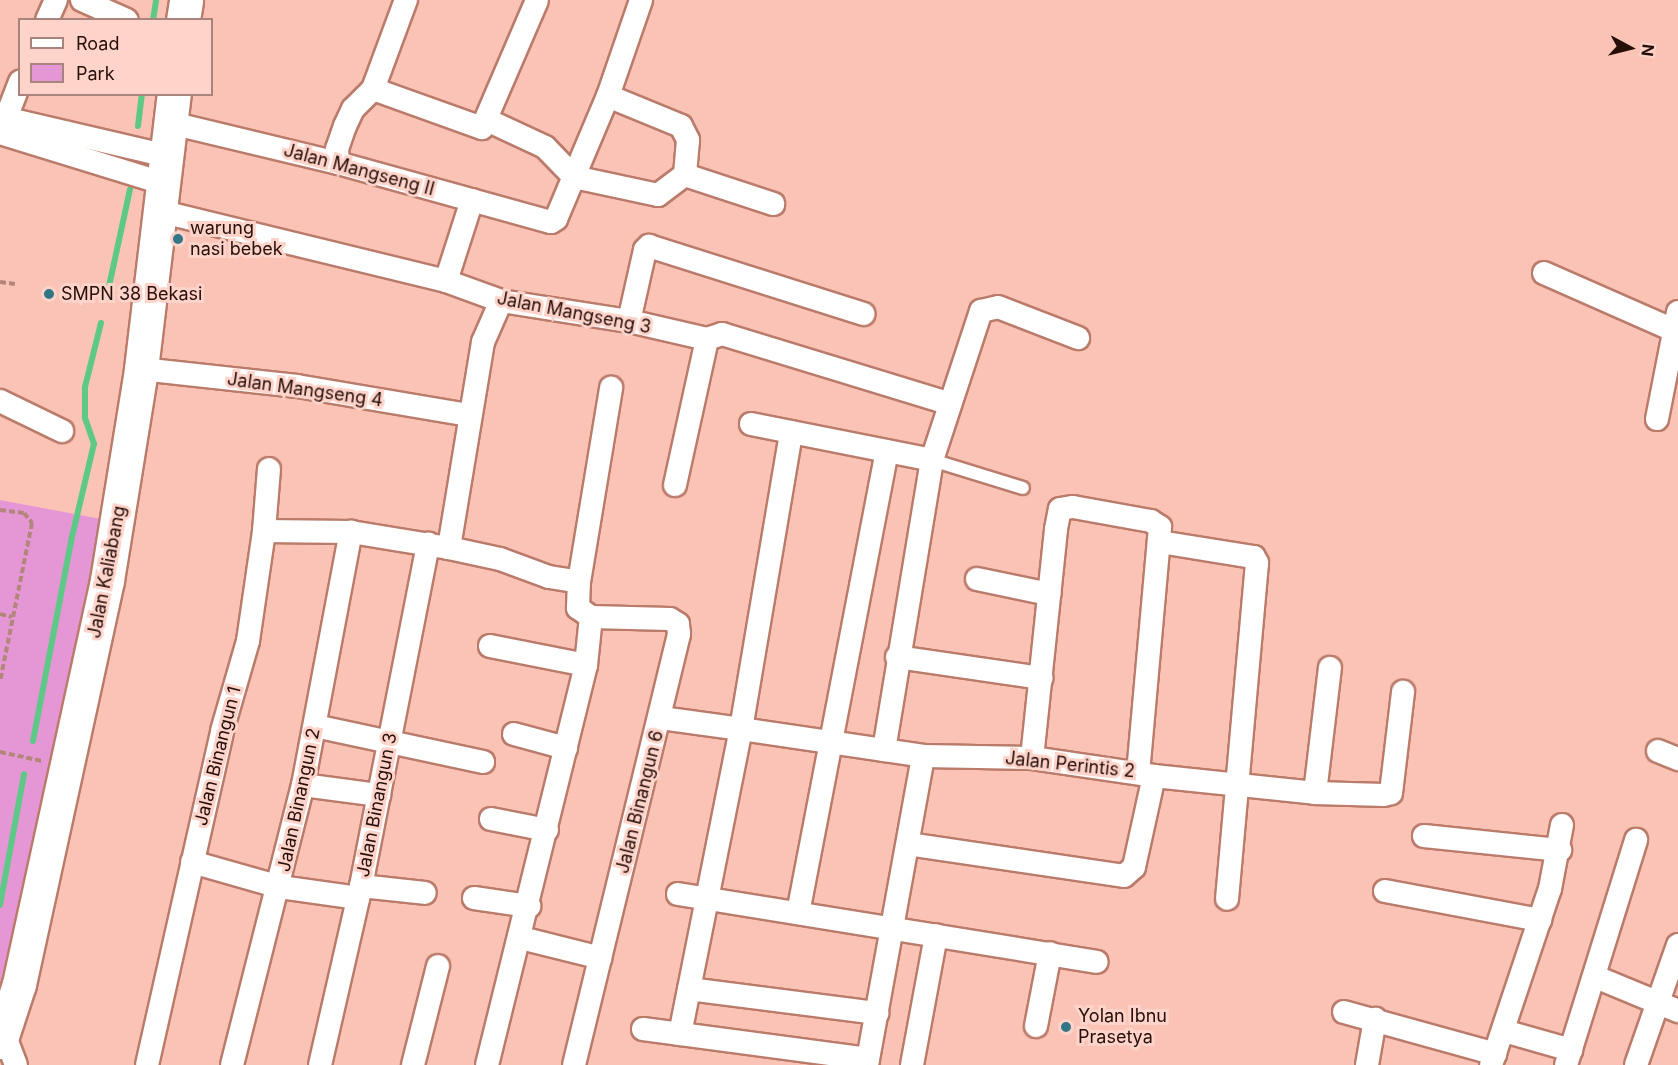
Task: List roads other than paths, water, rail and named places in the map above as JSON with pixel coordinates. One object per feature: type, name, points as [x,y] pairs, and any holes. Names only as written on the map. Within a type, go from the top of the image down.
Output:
[{"type":"main road","points":[[183,18],[186,0]]},
{"type":"main road","name":"Jalan Kaliabang","points":[[2,1037],[19,984],[107,580],[141,369],[147,170],[173,109]]},
{"type":"street","points":[[48,18],[56,0]]},
{"type":"street","points":[[82,0],[122,18]]},
{"type":"street","points":[[373,89],[482,128],[537,0]]},
{"type":"street","points":[[574,177],[608,96],[641,0]]},
{"type":"street","points":[[338,163],[337,149],[353,109],[373,89],[398,2]]},
{"type":"street","points":[[2,121],[18,85]]},
{"type":"street","points":[[487,120],[545,147],[574,177],[658,195],[666,192],[685,175],[688,140],[681,126],[608,96]]},
{"type":"street","name":"Jalan Mangseng II","points":[[173,109],[338,163],[545,222],[556,219],[574,177]]},
{"type":"street","name":"Jalan Mangseng 3","points":[[2,121],[147,170],[501,301],[629,321],[707,339],[722,334],[948,403]]},
{"type":"street","points":[[685,175],[773,204]]},
{"type":"street","points":[[446,281],[472,200]]},
{"type":"street","points":[[629,321],[645,250],[649,246],[863,314]]},
{"type":"street","points":[[1545,273],[1677,324],[1657,419]]},
{"type":"street","name":"Jalan Binangun 3","points":[[320,1065],[391,740],[469,415],[483,342],[501,301]]},
{"type":"street","points":[[884,750],[897,657],[932,460],[948,403],[981,311],[989,306],[1078,338]]},
{"type":"street","points":[[675,485],[707,339]]},
{"type":"street","name":"Jalan Mangseng 4","points":[[141,369],[297,386],[469,415]]},
{"type":"street","points":[[487,1065],[529,906],[586,665],[591,617],[578,608],[579,582],[611,388]]},
{"type":"street","points":[[0,401],[62,432]]},
{"type":"street","points":[[751,424],[932,460]]},
{"type":"street","points":[[680,1034],[741,729],[791,432]]},
{"type":"street","points":[[798,913],[887,451]]},
{"type":"street","name":"Jalan Binangun 1","points":[[147,1065],[222,731],[248,640],[264,531],[269,469]]},
{"type":"street","points":[[908,844],[1124,876],[1134,867],[1146,774],[1160,542],[1160,526],[1151,521],[1073,507],[1060,508],[1032,758]]},
{"type":"street","points":[[264,531],[351,532],[439,546],[501,559],[549,577],[579,582]]},
{"type":"street","name":"Jalan Binangun 2","points":[[232,1065],[280,887],[303,785],[351,532]]},
{"type":"street","points":[[1160,542],[1254,557],[1257,563],[1227,899]]},
{"type":"street","points":[[976,579],[1049,594]]},
{"type":"street","name":"Jalan Binangun 6","points":[[574,1065],[661,718],[678,624],[670,619],[591,617]]},
{"type":"street","points":[[490,646],[586,665]]},
{"type":"street","points":[[897,657],[1041,678]]},
{"type":"street","points":[[1315,793],[1330,668]]},
{"type":"street","name":"Jalan Perintis 2","points":[[661,718],[923,756],[1032,758],[1146,774],[1315,793],[1391,793],[1403,692]]},
{"type":"street","points":[[315,726],[391,740],[483,762]]},
{"type":"street","points":[[514,734],[566,748]]},
{"type":"street","points":[[643,1029],[868,1062],[923,756]]},
{"type":"street","points":[[303,785],[380,795]]},
{"type":"street","points":[[492,819],[547,830]]},
{"type":"street","points":[[1344,1012],[1375,1019],[1493,1060],[1540,920],[1560,850],[1562,825]]},
{"type":"street","points":[[1424,836],[1560,850]]},
{"type":"street","points":[[1504,1031],[1569,1058],[1596,977],[1636,840]]},
{"type":"street","points":[[192,862],[280,887],[425,893]]},
{"type":"street","points":[[1385,891],[1540,920]]},
{"type":"street","points":[[678,894],[1097,962]]},
{"type":"street","points":[[474,898],[529,906]]},
{"type":"street","points":[[912,1065],[936,935]]},
{"type":"street","points":[[521,938],[602,958]]},
{"type":"street","points":[[1636,1065],[1668,1006],[1678,945]]},
{"type":"street","points":[[1036,1026],[1050,953]]},
{"type":"street","points":[[413,1065],[438,966]]},
{"type":"street","points":[[1596,977],[1668,1006]]},
{"type":"street","points":[[689,989],[877,1013]]},
{"type":"street","points":[[1366,1065],[1375,1019]]},
{"type":"street","points":[[2,1037],[16,1065]]},
{"type":"lane","points":[[932,460],[1023,488]]},
{"type":"waterway","points":[[153,18],[156,0]]},
{"type":"waterway","points":[[138,126],[142,96]]},
{"type":"waterway","points":[[108,291],[130,189]]},
{"type":"waterway","points":[[33,741],[71,541],[94,444],[85,418],[85,387],[101,323]]},
{"type":"waterway","points":[[0,905],[24,774]]},
{"type":"place","name":"warung nasi bebek","points":[[178,239]]},
{"type":"place","name":"SMPN 38 Bekasi","points":[[49,294]]},
{"type":"place","name":"Yolan Ibnu Prasetya","points":[[1066,1027]]}]
